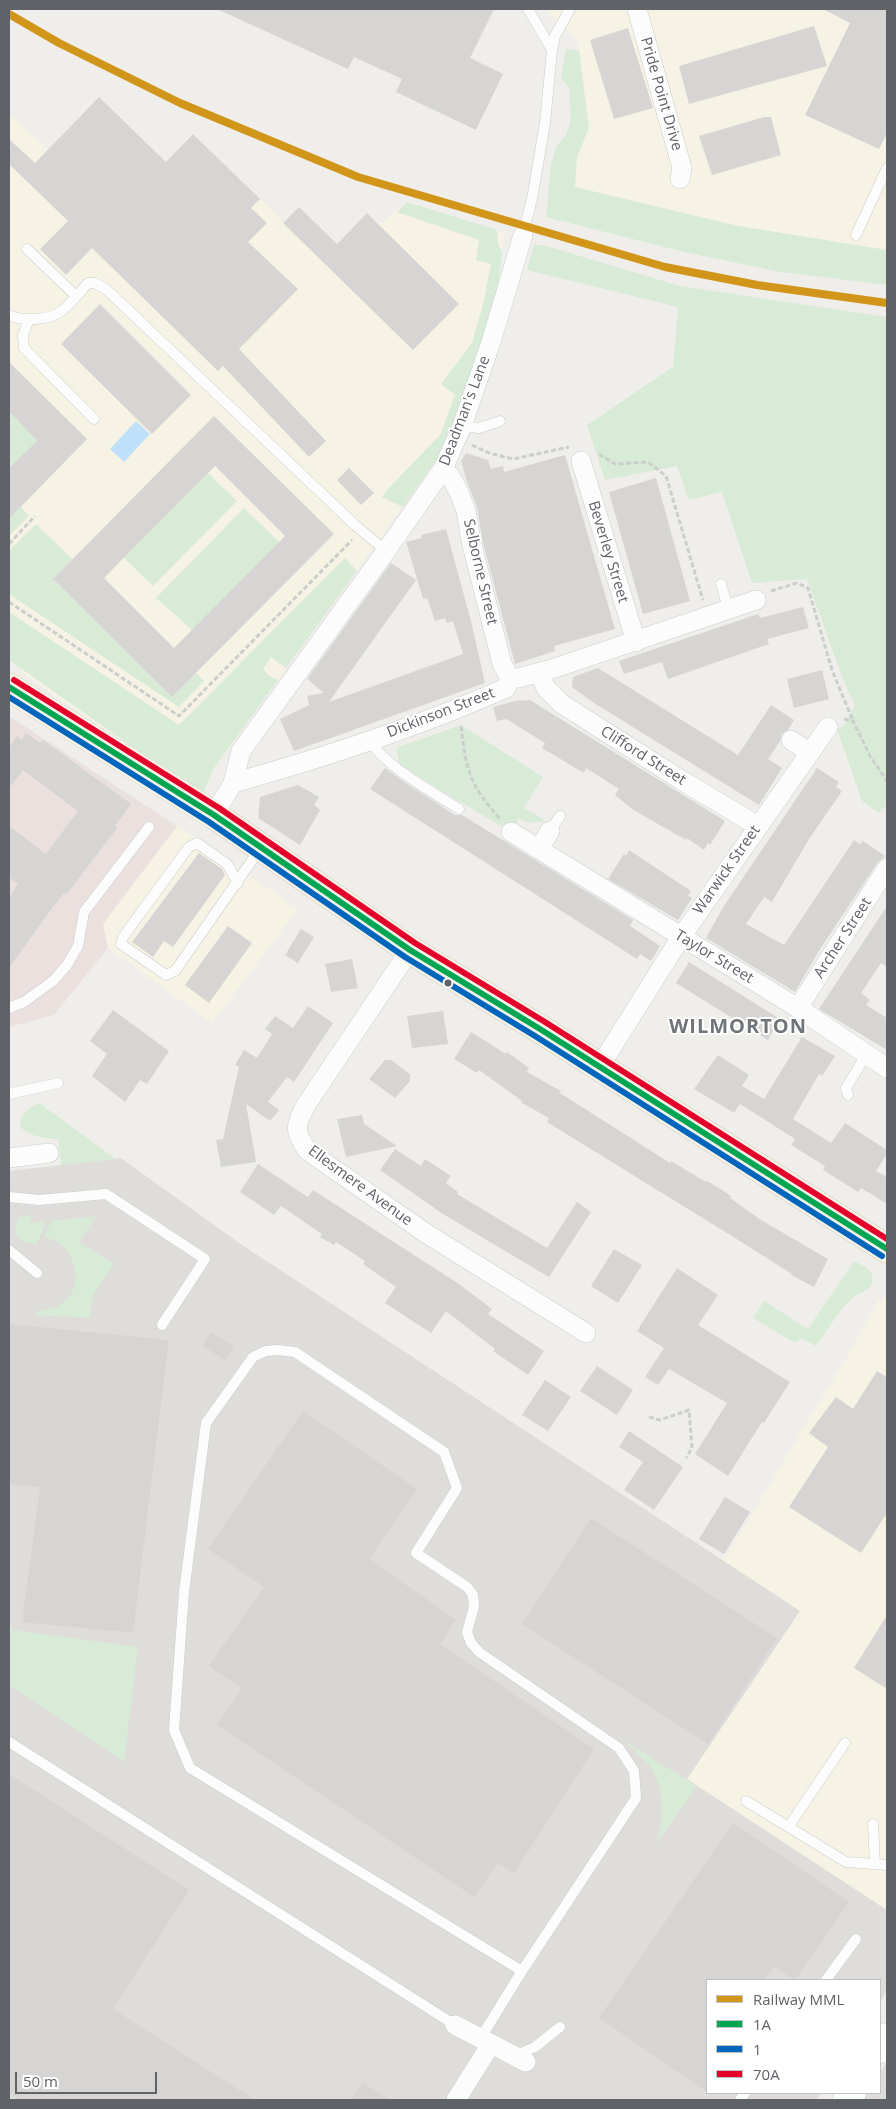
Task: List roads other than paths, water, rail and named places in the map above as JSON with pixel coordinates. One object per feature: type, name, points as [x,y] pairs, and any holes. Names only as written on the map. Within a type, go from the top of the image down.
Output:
[{"type":"main road","points":[[9,687],[214,815],[410,950],[600,1066],[887,1249]]},
{"type":"street","name":"Pride Point Drive","points":[[637,9],[682,168],[680,179]]},
{"type":"street","name":"Deadman's Lane","points":[[214,815],[233,783],[241,751],[386,552],[443,469],[462,426],[491,342],[523,235]]},
{"type":"street","name":"Beverley Street","points":[[580,461],[636,642]]},
{"type":"street","name":"Selborne Street","points":[[443,469],[450,476],[459,492],[466,511],[470,541],[497,646],[502,664],[510,678]]},
{"type":"street","name":"Dickinson Street","points":[[233,783],[370,741],[460,708],[506,688],[510,678],[539,673],[729,611],[756,600]]},
{"type":"street","name":"Clifford Street","points":[[539,673],[546,688],[562,704],[681,780],[758,826]]},
{"type":"street","name":"Warwick Street","points":[[600,1066],[681,937],[833,722]]},
{"type":"street","points":[[791,740],[810,752]]},
{"type":"street","points":[[539,849],[555,824]]},
{"type":"street","name":"Taylor Street","points":[[511,832],[798,1008],[887,1068]]},
{"type":"street","name":"Archer Street","points":[[798,1008],[887,868]]},
{"type":"street","name":"Ellesmere Avenue","points":[[410,950],[306,1105],[297,1121],[297,1138],[308,1151],[427,1234],[586,1333]]},
{"type":"street","points":[[9,1158],[49,1153]]},
{"type":"street","points":[[455,2025],[520,2059]]},
{"type":"street","points":[[456,2100],[486,2041]]},
{"type":"lane","points":[[528,9],[552,50]]},
{"type":"lane","name":"Deadman's Lane","points":[[523,235],[532,199],[544,124],[552,50],[555,36],[570,9]]},
{"type":"lane","points":[[856,235],[887,168]]},
{"type":"lane","points":[[26,249],[76,296]]},
{"type":"lane","points":[[9,315],[15,318],[45,319],[62,312],[88,283],[95,283],[106,289],[361,531],[386,552]]},
{"type":"lane","points":[[29,319],[23,335],[24,348],[94,419]]},
{"type":"lane","points":[[462,426],[479,428],[500,422]]},
{"type":"lane","points":[[721,584],[729,611]]},
{"type":"lane","points":[[370,741],[381,756],[459,809]]},
{"type":"lane","points":[[9,1008],[24,1002],[53,981],[67,965],[78,946],[84,912],[149,827]]},
{"type":"lane","points":[[238,882],[227,864],[197,843],[189,847],[123,937],[121,944],[166,975],[175,971],[238,882],[261,848]]},
{"type":"lane","points":[[848,1095],[846,1088],[866,1055]]},
{"type":"lane","points":[[9,1094],[58,1083]]},
{"type":"lane","points":[[9,1197],[39,1200],[106,1194],[205,1259],[162,1325]]},
{"type":"lane","points":[[9,1250],[37,1274]]},
{"type":"lane","points":[[486,2041],[522,1971],[636,1798],[634,1771],[619,1748],[479,1652],[470,1643],[467,1632],[474,1607],[473,1595],[467,1587],[416,1553],[457,1488],[444,1452],[295,1352],[266,1351],[253,1357],[206,1423],[184,1592],[174,1730],[190,1768],[522,1971]]},
{"type":"lane","points":[[9,1742],[455,2025]]},
{"type":"lane","points":[[789,1826],[844,1743]]},
{"type":"lane","points":[[746,1801],[846,1862],[887,1865]]},
{"type":"lane","points":[[873,1824],[875,1864]]},
{"type":"lane","points":[[827,1979],[856,1939]]},
{"type":"lane","points":[[520,2059],[560,2027]]},
{"type":"water","points":[[136,421],[150,434],[124,462],[110,449]]},
{"type":"rail line","name":"MML","points":[[9,14],[59,43],[180,103],[358,177],[665,267],[757,285],[887,303]]},
{"type":"district","name":"WILMORTON","points":[[738,1027]]}]
